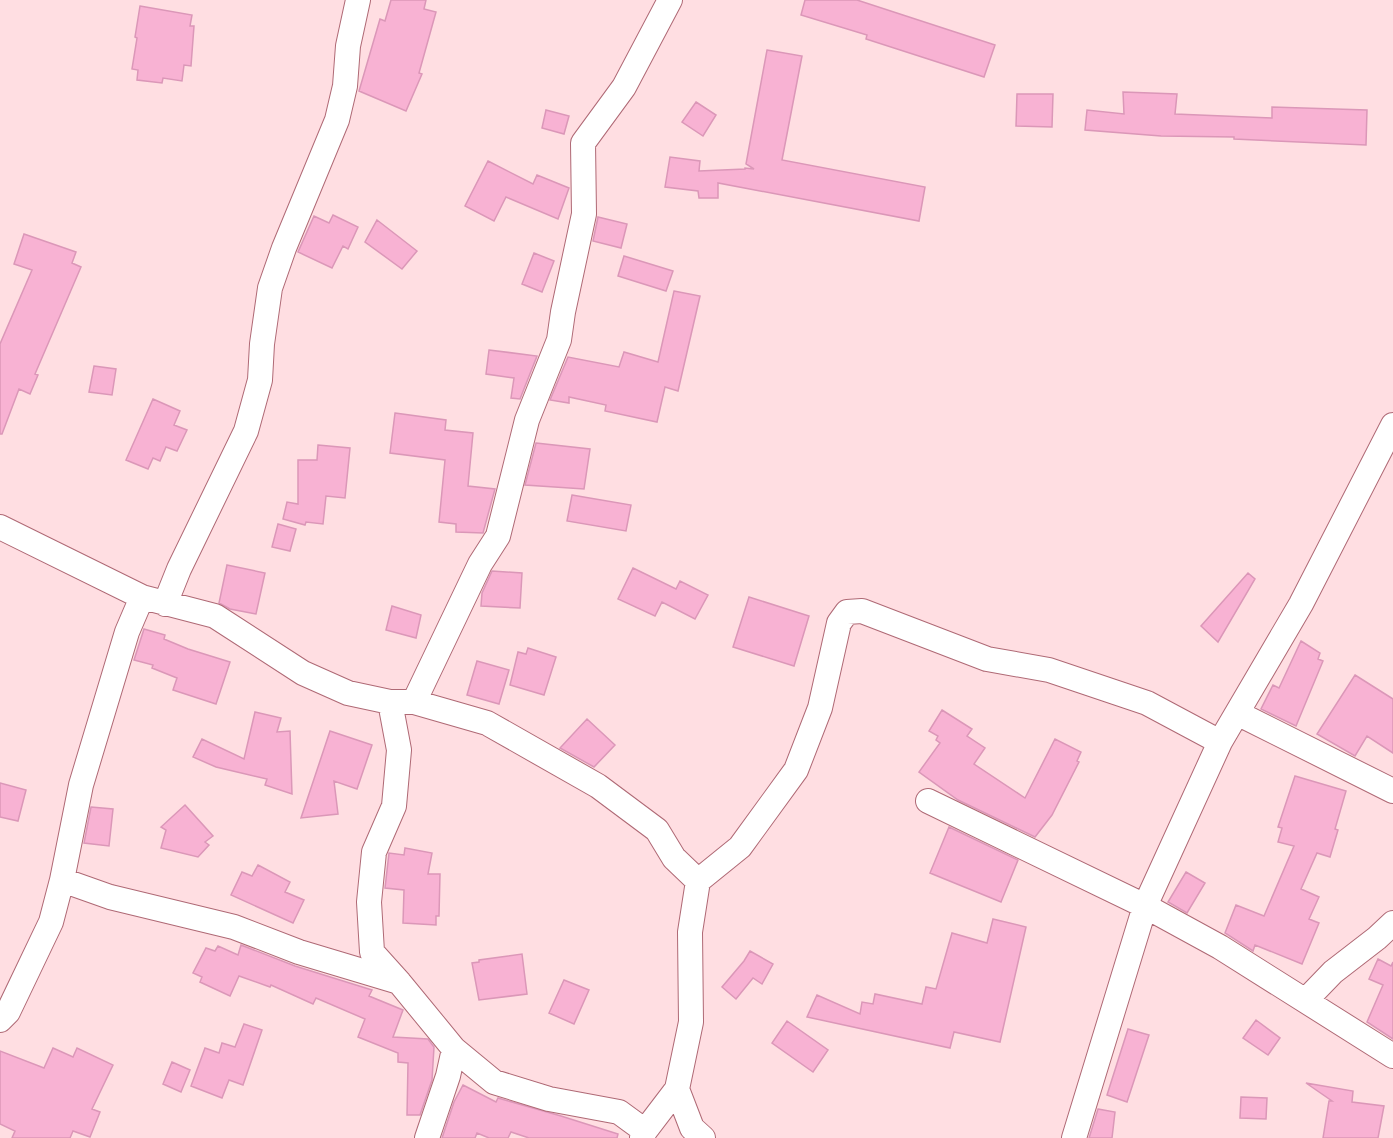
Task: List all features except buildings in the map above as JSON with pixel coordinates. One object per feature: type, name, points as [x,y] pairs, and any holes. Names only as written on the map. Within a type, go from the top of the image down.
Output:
[{"type":"street","points":[[165,604],[179,569],[246,431],[260,380],[262,344],[270,288],[284,248],[337,120],[345,86],[348,46],[358,0]]},
{"type":"street","points":[[670,0],[624,87],[583,144],[584,214],[563,312],[560,340],[527,420],[498,536],[402,702],[394,806],[374,852],[369,902],[372,952],[454,1049],[494,1082],[549,1099],[619,1112],[643,1134],[677,1089],[691,1022],[690,932],[698,881],[740,847],[796,770],[820,708],[839,623],[847,612],[862,611],[987,659],[1048,670],[1147,703],[1220,742]]},
{"type":"street","points":[[1074,1138],[1144,906],[1220,742],[1301,604],[1393,425]]},
{"type":"street","points":[[0,526],[142,597],[215,616],[303,673],[348,693],[402,702],[487,723],[598,786],[657,830],[674,858],[698,881]]},
{"type":"street","points":[[0,1020],[8,1012],[51,922],[81,785],[127,632],[142,597]]},
{"type":"street","points":[[1237,713],[1393,791]]},
{"type":"street","points":[[928,801],[1144,906],[1220,947],[1393,1056]]},
{"type":"street","points":[[62,880],[110,897],[234,927],[299,952],[399,982]]},
{"type":"street","points":[[1306,1000],[1333,972],[1393,923]]},
{"type":"street","points":[[427,1138],[448,1076],[454,1049]]},
{"type":"street","points":[[677,1089],[692,1128],[704,1138]]}]
